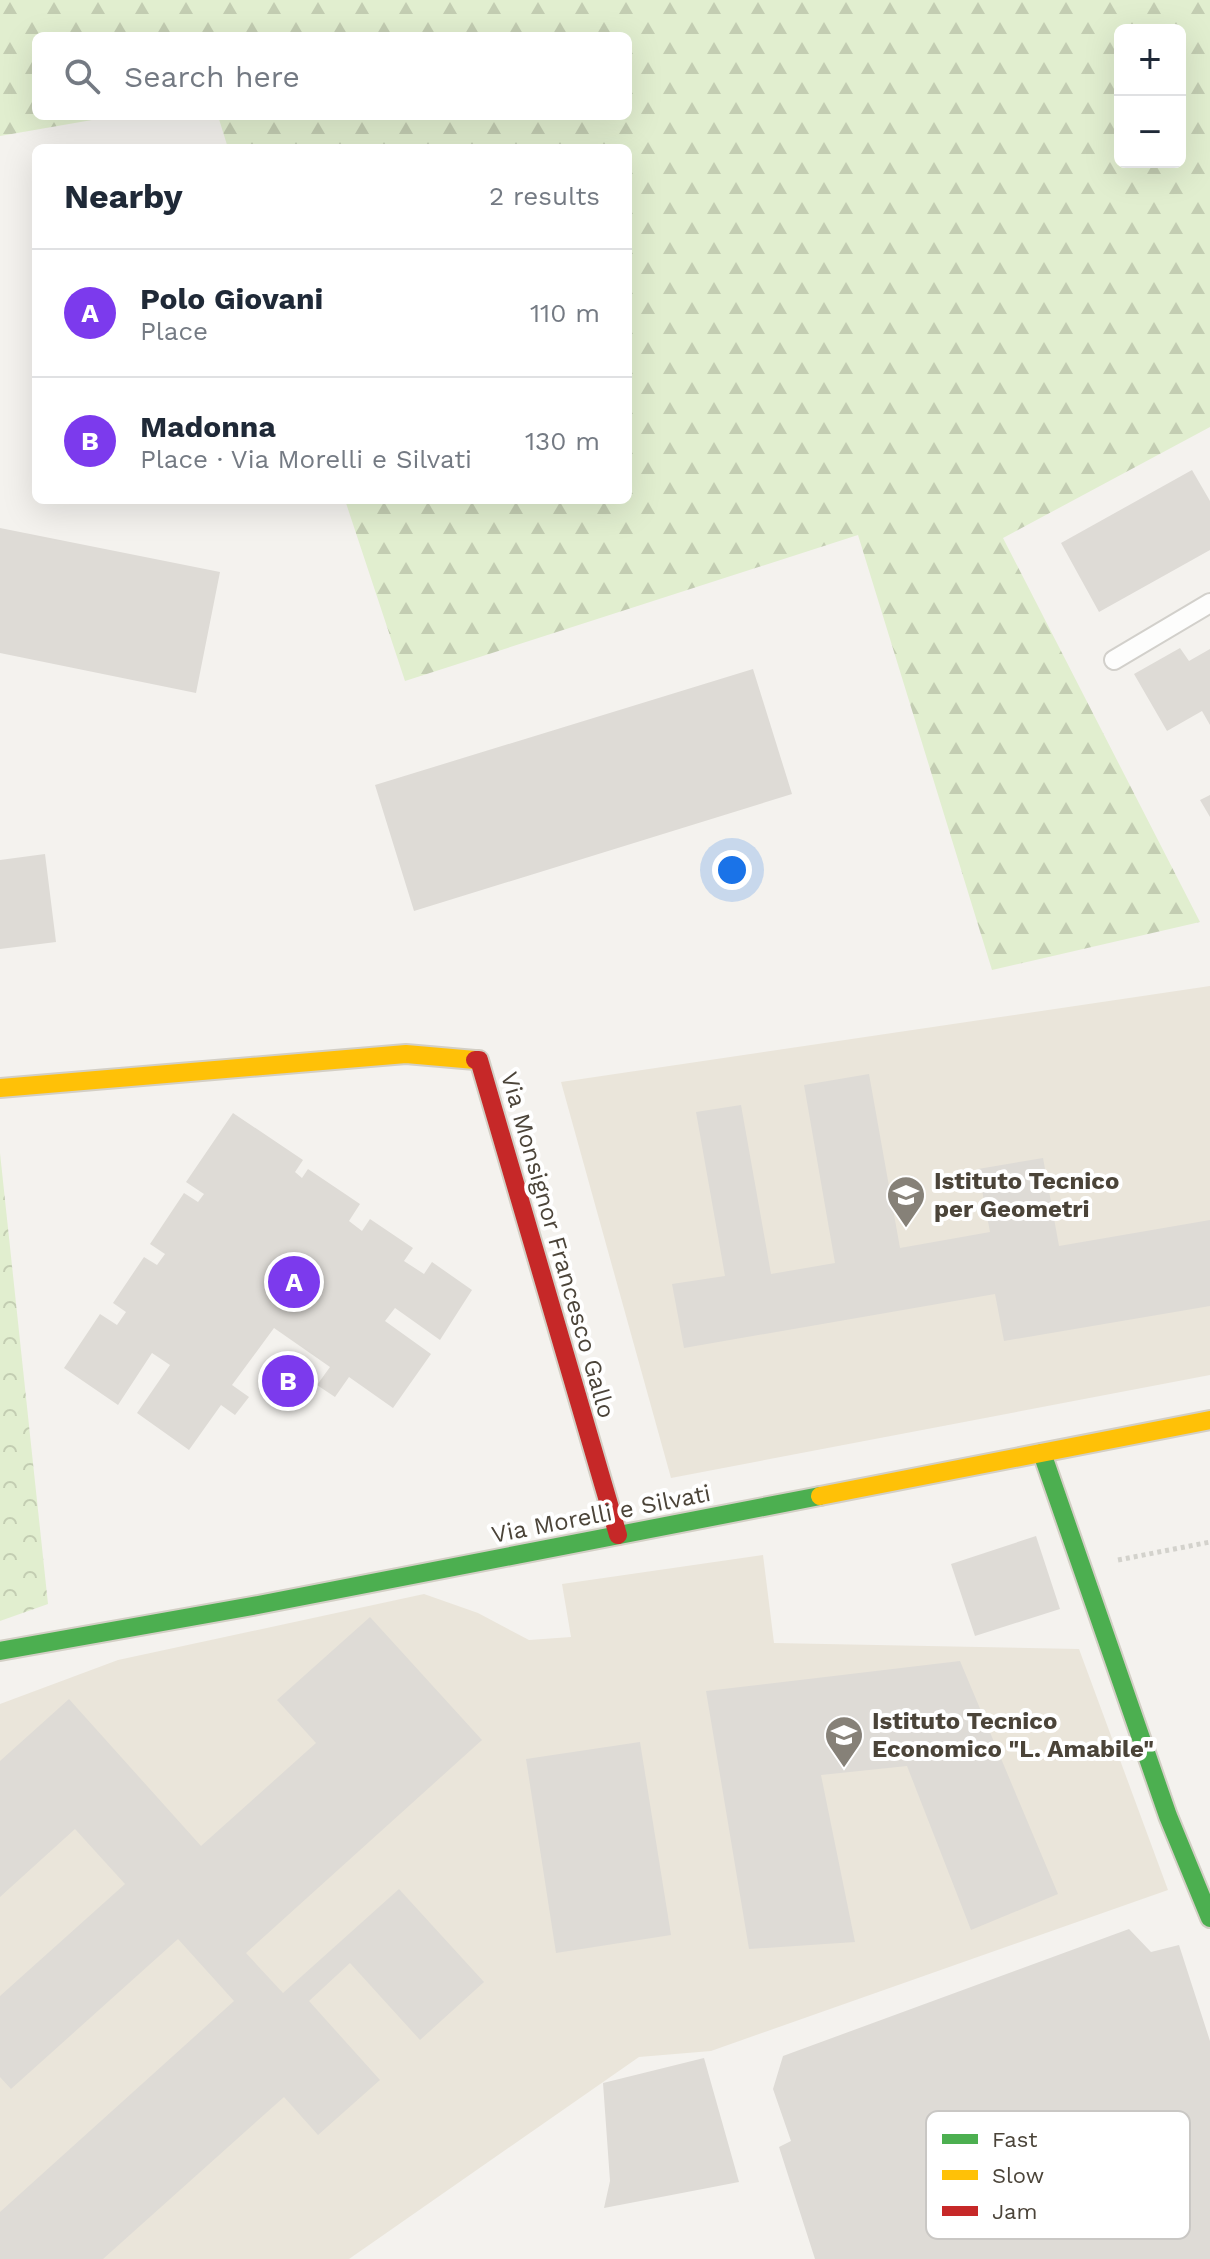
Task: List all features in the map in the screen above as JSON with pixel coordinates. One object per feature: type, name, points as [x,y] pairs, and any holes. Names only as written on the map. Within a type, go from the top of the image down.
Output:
[{"type":"street","name":"Via Monsignor Francesco Gallo","points":[[0,1088],[406,1054],[479,1060],[618,1535]]},
{"type":"street","name":"Via Morelli e Silvati","points":[[0,1651],[1210,1420]]},
{"type":"street","points":[[1042,1453],[1168,1816],[1210,1918]]},
{"type":"lane","points":[[1114,660],[1210,603]]},
{"type":"path","points":[[1082,1568],[1210,1542]]},
{"type":"shaded area","name":"Istituto Tecnico per Geometri","points":[[1210,986],[1210,1375],[671,1478],[561,1082]]},
{"type":"shaded area","points":[[763,1555],[774,1643],[1079,1649],[1168,1890],[711,2051],[639,2057],[349,2259],[0,2259],[0,1704],[118,1660],[424,1594],[478,1613],[529,1640],[571,1637],[562,1584]]},
{"type":"green space","points":[[0,0],[1210,0],[1210,427],[1003,538],[1200,922],[992,970],[858,535],[405,681],[346,504],[632,504],[632,144],[227,144],[219,120],[632,120],[632,32],[32,32],[32,120],[92,120],[0,136]]},
{"type":"green space","points":[[0,1153],[48,1604],[0,1621]]},
{"type":"building","points":[[1192,470],[1210,501],[1210,550],[1099,612],[1061,543]]},
{"type":"building","points":[[0,528],[220,572],[196,693],[0,653]]},
{"type":"building","points":[[1180,648],[1189,661],[1210,649],[1210,725],[1202,711],[1167,731],[1134,674]]},
{"type":"building","points":[[753,669],[792,794],[414,911],[375,785]]},
{"type":"building","points":[[1210,795],[1210,817],[1200,800]]},
{"type":"building","points":[[45,854],[56,942],[0,949],[0,860]]},
{"type":"building","points":[[869,1074],[900,1248],[990,1232],[978,1169],[1043,1158],[1059,1246],[1210,1220],[1210,1306],[1004,1341],[995,1294],[684,1348],[672,1284],[725,1276],[696,1112],[741,1105],[771,1274],[835,1263],[804,1085]]},
{"type":"building","points":[[233,1113],[303,1160],[295,1172],[302,1178],[308,1169],[360,1204],[349,1221],[362,1231],[370,1219],[413,1248],[404,1261],[424,1274],[432,1262],[472,1290],[440,1340],[395,1308],[385,1321],[431,1354],[393,1408],[349,1377],[335,1397],[317,1385],[330,1367],[274,1328],[232,1385],[249,1397],[235,1415],[221,1405],[189,1450],[137,1413],[170,1365],[152,1353],[118,1405],[64,1368],[100,1314],[117,1325],[126,1312],[113,1303],[144,1257],[157,1265],[165,1254],[150,1244],[184,1193],[198,1202],[204,1194],[186,1182]]},
{"type":"building","points":[[1036,1536],[1060,1609],[975,1636],[951,1564]]},
{"type":"building","points":[[370,1617],[482,1740],[246,1953],[283,1993],[399,1889],[484,1982],[420,2040],[350,1963],[309,2001],[380,2080],[318,2135],[284,2097],[103,2259],[0,2259],[0,2212],[234,2001],[178,1939],[11,2089],[0,2077],[0,1996],[125,1884],[75,1829],[0,1897],[0,1761],[69,1699],[201,1846],[316,1743],[277,1700]]},
{"type":"building","points":[[960,1661],[1058,1894],[971,1930],[907,1766],[821,1775],[855,1942],[749,1949],[706,1691]]},
{"type":"building","points":[[640,1742],[671,1935],[556,1953],[526,1759]]},
{"type":"building","points":[[1129,1929],[1151,1952],[1179,1945],[1210,2041],[1210,2259],[815,2259],[779,2147],[791,2141],[773,2089],[783,2056]]},
{"type":"building","points":[[704,2058],[739,2182],[604,2208],[610,2181],[603,2083]]},
{"type":"traffic: fast","points":[[1042,1453],[1168,1816],[1210,1918]]},
{"type":"traffic: fast","points":[[0,1651],[258,1605],[820,1496]]},
{"type":"traffic: slow","points":[[0,1088],[406,1054],[475,1060]]},
{"type":"traffic: slow","points":[[820,1496],[1210,1420]]},
{"type":"traffic: jam","points":[[475,1060],[479,1060],[618,1535]]},
{"type":"place","name":"Istituto Tecnico per Geometri","points":[[906,1229]]},
{"type":"place","name":"Polo Giovani","points":[[294,1282]]},
{"type":"place","name":"Madonna","points":[[288,1381]]},
{"type":"place","name":"Istituto Tecnico Economico \"L. Amabile\"","points":[[844,1769]]}]
